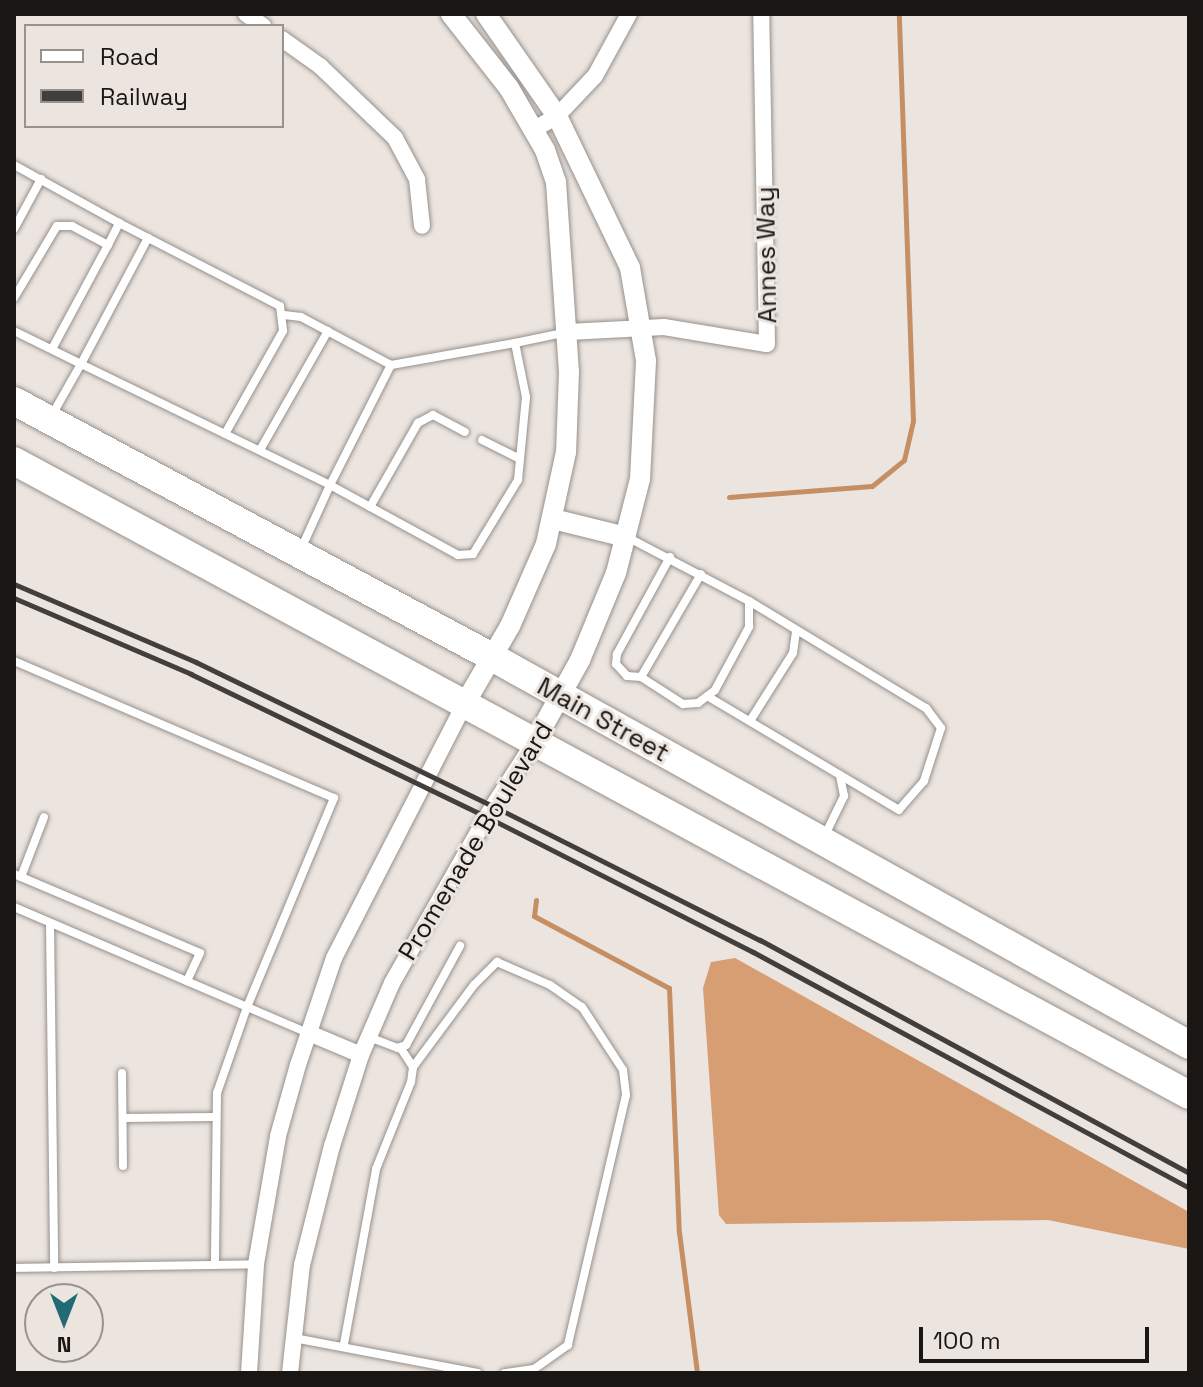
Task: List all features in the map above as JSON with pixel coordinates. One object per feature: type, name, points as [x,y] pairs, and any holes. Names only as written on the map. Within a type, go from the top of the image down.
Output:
[{"type":"highway","name":"Main Street","points":[[14,401],[492,657],[1189,1045]]},
{"type":"highway","name":"Main Street","points":[[14,461],[1189,1095]]},
{"type":"street","points":[[249,1373],[256,1264],[278,1136],[334,958],[530,584],[553,519],[566,452],[568,332],[561,214],[556,182],[533,130],[509,88],[451,14]]},
{"type":"street","name":"Promenade Boulevard","points":[[290,1373],[302,1265],[332,1146],[361,1055],[392,983],[561,697],[599,622],[626,537],[645,435],[643,327],[630,268],[557,116],[486,14]]},
{"type":"street","points":[[533,130],[557,116],[595,76],[629,14]]},
{"type":"street","name":"Annes Way","points":[[568,332],[643,327],[767,344],[761,14]]},
{"type":"street","points":[[284,40],[320,66],[395,138],[417,179],[422,226]]},
{"type":"street","points":[[553,519],[626,537]]},
{"type":"street","points":[[309,1033],[361,1055]]},
{"type":"lane","points":[[14,165],[280,306],[284,315],[283,331],[225,434]]},
{"type":"lane","points":[[14,229],[41,179]]},
{"type":"lane","points":[[52,349],[119,223]]},
{"type":"lane","points":[[14,298],[57,226],[72,226],[108,245]]},
{"type":"lane","points":[[50,420],[148,238]]},
{"type":"lane","points":[[284,315],[328,331],[391,365],[568,332]]},
{"type":"lane","points":[[14,331],[330,485],[458,555],[473,554],[518,480],[526,397],[515,343]]},
{"type":"lane","points":[[260,450],[328,331]]},
{"type":"lane","points":[[299,554],[391,365]]},
{"type":"lane","points":[[370,507],[418,423],[433,415],[465,432]]},
{"type":"lane","points":[[482,440],[518,458]]},
{"type":"lane","points":[[626,537],[670,557],[749,601],[926,708],[941,728],[924,781],[899,810],[707,696]]},
{"type":"lane","points":[[670,557],[617,654],[616,664],[627,676],[641,677],[683,704],[698,703],[707,696],[749,627],[749,601]]},
{"type":"lane","points":[[641,677],[701,574]]},
{"type":"lane","points":[[750,721],[793,653],[796,631]]},
{"type":"lane","points":[[14,661],[334,798],[247,1007],[213,1117],[215,1265]]},
{"type":"lane","points":[[821,842],[844,796],[840,775]]},
{"type":"lane","points":[[44,817],[18,875],[200,953],[187,981]]},
{"type":"lane","points":[[14,907],[309,1033]]},
{"type":"lane","points":[[50,923],[54,1268]]},
{"type":"lane","points":[[369,1037],[400,1047],[406,1045],[460,946]]},
{"type":"lane","points":[[344,1344],[376,1169],[413,1067],[474,985],[497,962],[550,985],[582,1007],[623,1070],[626,1095],[568,1345],[534,1369],[504,1373]]},
{"type":"lane","points":[[400,1047],[413,1067]]},
{"type":"lane","points":[[122,1073],[123,1166]]},
{"type":"lane","points":[[123,1118],[213,1117]]},
{"type":"lane","points":[[14,1268],[256,1264]]},
{"type":"lane","points":[[293,1338],[344,1344],[478,1373]]},
{"type":"shaded area","points":[[735,958],[1189,1212],[1189,1249],[1048,1220],[726,1224],[719,1215],[703,988],[711,962]]},
{"type":"waterway","points":[[729,497],[872,486],[904,460],[913,421],[899,14]]},
{"type":"waterway","points":[[536,900],[534,916],[669,988],[679,1232],[697,1373]]},
{"type":"railway","points":[[14,584],[196,662],[493,806],[760,940],[1189,1173]]},
{"type":"railway","points":[[14,598],[191,674],[487,817],[753,952],[1189,1188]]}]
